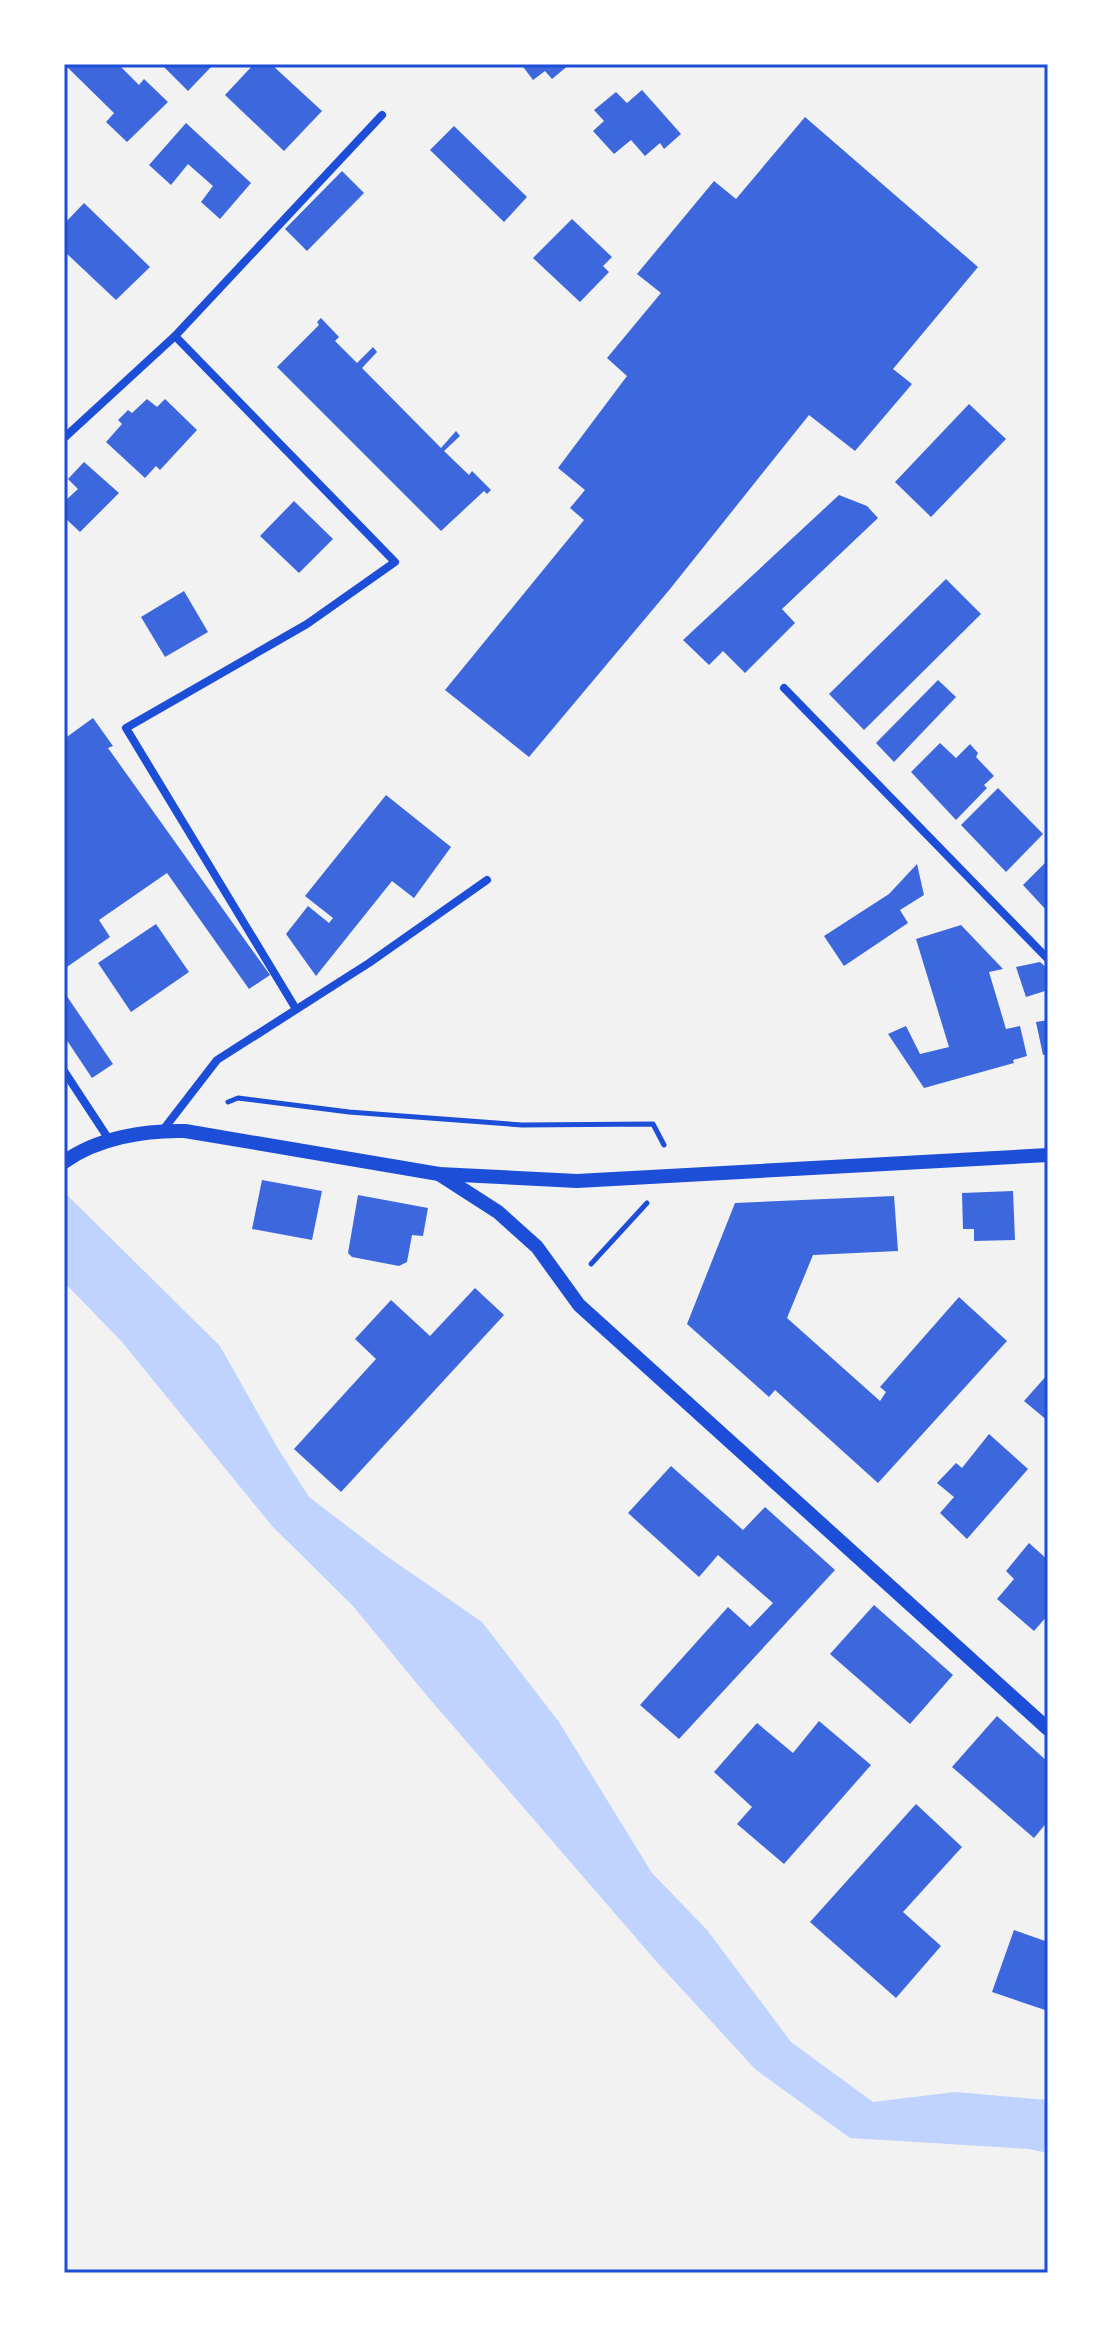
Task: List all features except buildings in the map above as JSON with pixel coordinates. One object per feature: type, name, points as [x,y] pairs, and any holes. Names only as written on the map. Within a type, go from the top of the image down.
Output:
[{"type":"street","points":[[64,438],[175,336],[382,115]]},
{"type":"street","points":[[175,336],[395,562],[307,624],[126,728],[296,1009]]},
{"type":"street","points":[[784,688],[1048,959]]},
{"type":"street","points":[[163,1130],[217,1060],[369,963],[487,880]]},
{"type":"street","points":[[64,1071],[110,1141]]},
{"type":"street","points":[[66,1161],[130,1134],[163,1130],[185,1131],[439,1174],[577,1181],[1048,1155]]},
{"type":"street","points":[[439,1174],[498,1212],[537,1247],[579,1305],[1048,1729]]},
{"type":"path","points":[[228,1102],[238,1098],[349,1112],[522,1125],[653,1124],[664,1145]]},
{"type":"path","points":[[591,1264],[645,1204],[657,1202]]},
{"type":"water","points":[[64,1192],[220,1346],[309,1497],[385,1555],[482,1622],[559,1722],[652,1873],[707,1930],[791,2042],[873,2102],[955,2092],[1048,2100],[1048,2153],[1029,2149],[850,2138],[756,2070],[656,1961],[353,1606],[273,1527],[122,1342],[64,1282]]}]
